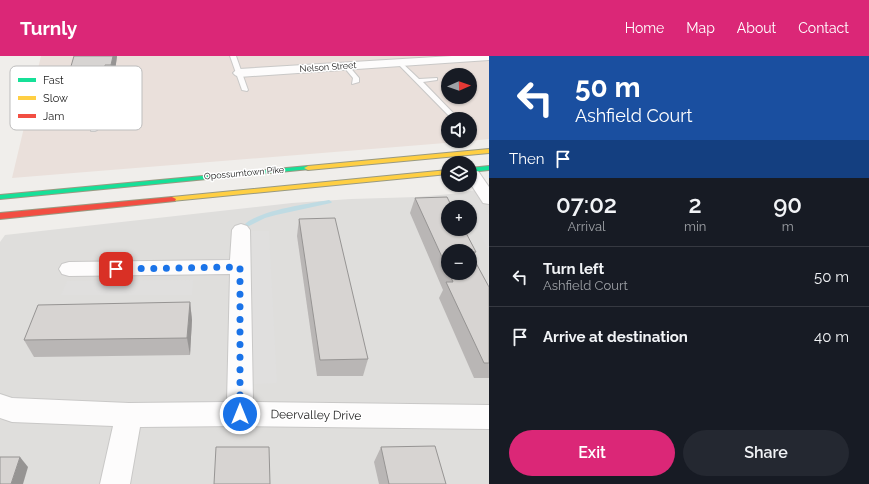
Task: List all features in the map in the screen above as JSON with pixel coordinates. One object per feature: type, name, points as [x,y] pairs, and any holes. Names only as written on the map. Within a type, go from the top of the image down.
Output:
[{"type":"main road","name":"Opossumtown Pike","points":[[470,156],[489,151]]},
{"type":"main road","name":"Opossumtown Pike","points":[[0,197],[441,160]]},
{"type":"main road","points":[[477,169],[489,168]]},
{"type":"main road","name":"Opossumtown Pike","points":[[0,216],[441,173]]},
{"type":"street","name":"Nelson Street","points":[[239,72],[489,57]]},
{"type":"street","points":[[477,181],[489,199]]},
{"type":"street","points":[[240,414],[241,230]]},
{"type":"street","points":[[69,269],[240,267]]},
{"type":"street","name":"Deervalley Drive","points":[[0,406],[12,410],[129,414],[489,417]]},
{"type":"street","points":[[115,484],[129,414]]},
{"type":"lane","points":[[233,56],[245,90]]},
{"type":"lane","points":[[399,62],[449,112]]},
{"type":"lane","points":[[346,66],[356,78],[357,81],[354,82]]},
{"type":"lane","points":[[418,81],[435,79]]},
{"type":"shaded area","points":[[41,56],[489,56],[489,139],[477,140],[477,112],[441,112],[441,143],[12,178],[23,130],[142,130],[142,66],[39,66]]},
{"type":"shaded area","points":[[489,187],[489,484],[0,484],[0,242],[5,235],[292,203],[417,197],[477,192],[477,190]]},
{"type":"shaded area","points":[[477,200],[481,200],[489,215],[489,252],[477,229]]},
{"type":"shaded area","points":[[251,231],[269,231],[277,383],[252,384]]},
{"type":"shaded area","points":[[193,280],[192,295],[61,295],[67,281]]},
{"type":"building","points":[[74,56],[113,56],[111,65],[71,66]]},
{"type":"building","points":[[447,197],[448,200],[441,200],[441,236],[468,236],[472,244],[441,244],[441,255],[415,198]]},
{"type":"building","points":[[335,218],[368,359],[320,360],[299,219]]},
{"type":"building","points":[[477,265],[489,287],[489,363],[484,363],[446,282],[453,282],[452,280],[477,280]]},
{"type":"building","points":[[190,302],[187,338],[24,340],[38,305]]},
{"type":"building","points":[[435,446],[446,484],[389,484],[381,447]]},
{"type":"building","points":[[216,447],[269,447],[270,484],[214,484]]},
{"type":"building","points":[[0,457],[20,457],[11,484],[0,484]]},
{"type":"waterway","points":[[247,225],[274,213],[329,202]]},
{"type":"traffic: fast","points":[[0,197],[308,168]]},
{"type":"traffic: fast","points":[[477,169],[489,168]]},
{"type":"traffic: slow","points":[[308,168],[489,151]]},
{"type":"traffic: slow","points":[[172,199],[441,173]]},
{"type":"traffic: jam","points":[[0,216],[172,199]]},
{"type":"route","points":[[116,269],[240,267],[240,414]]}]
